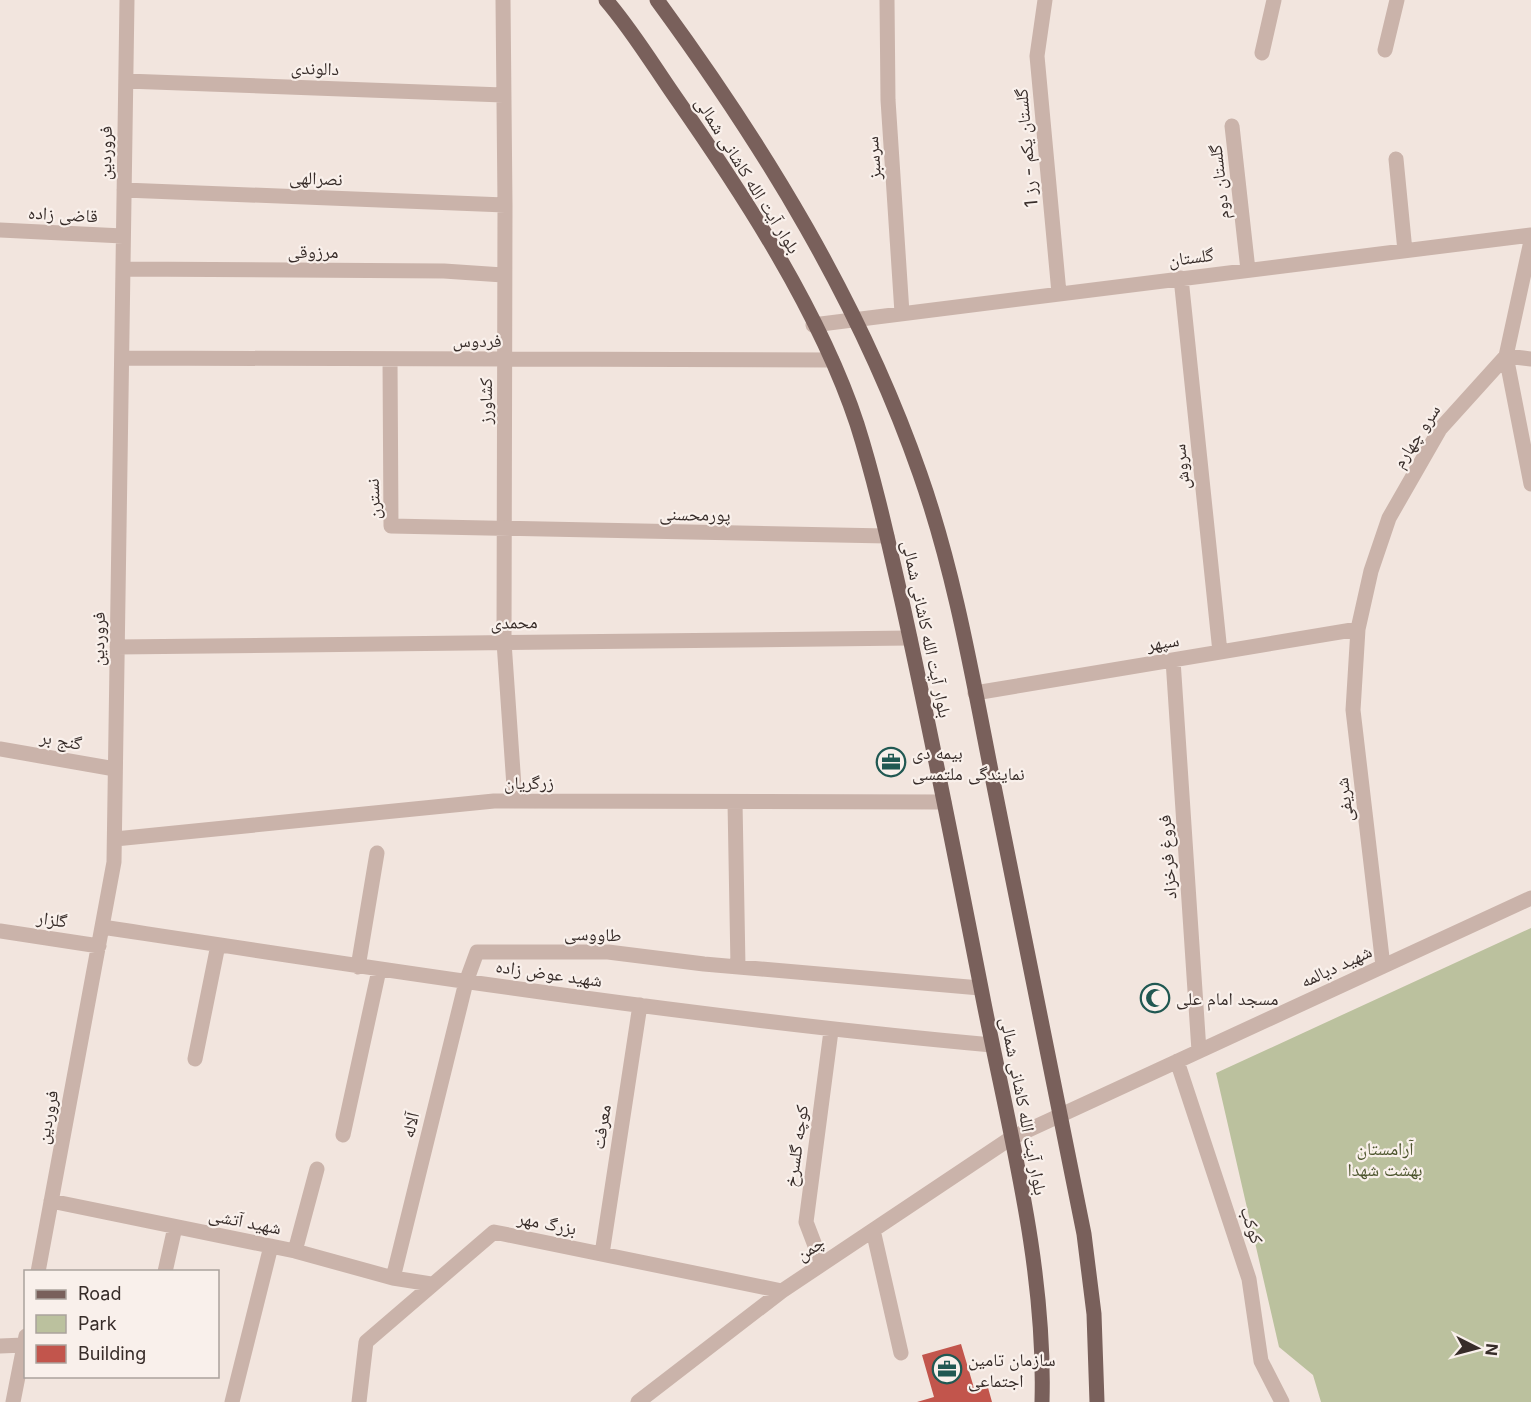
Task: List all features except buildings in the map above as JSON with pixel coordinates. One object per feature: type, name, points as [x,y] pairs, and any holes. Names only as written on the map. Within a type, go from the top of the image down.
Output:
[{"type":"main road","name":"بلوار آیت الله کاشانی شمالی","points":[[606,0],[711,147],[786,271],[831,360],[856,421],[887,537],[910,638],[945,802],[1011,1138],[1032,1252],[1041,1328],[1042,1402]]},
{"type":"main road","name":"بلوار آیت الله کاشانی شمالی","points":[[657,0],[736,111],[786,192],[855,318],[886,386],[921,476],[946,567],[975,693],[1084,1234],[1097,1354],[1096,1402]]},
{"type":"street","name":"فروردین","points":[[38,1270],[114,862],[127,0]]},
{"type":"street","name":"کشاورز","points":[[503,0],[506,205],[503,275],[504,642],[515,801]]},
{"type":"street","name":"سرسبز","points":[[887,0],[888,100],[902,313]]},
{"type":"street","name":"گلستان یکم - رز 1","points":[[1045,0],[1037,56],[1059,293]]},
{"type":"street","points":[[1262,53],[1274,0]]},
{"type":"street","points":[[1385,50],[1397,0]]},
{"type":"street","name":"دالوندی","points":[[126,81],[504,95]]},
{"type":"street","name":"گلستان دوم","points":[[1232,126],[1248,270]]},
{"type":"street","points":[[1396,159],[1405,251]]},
{"type":"street","name":"نصرالهی","points":[[124,190],[506,205]]},
{"type":"street","name":"قاضی زاده","points":[[0,230],[123,236]]},
{"type":"street","name":"گلستان","points":[[813,325],[1531,235]]},
{"type":"street","name":"سرو چهارم","points":[[1358,629],[1371,571],[1389,518],[1440,429],[1506,356],[1531,241]]},
{"type":"street","name":"مرزوقی","points":[[123,269],[444,271],[503,275]]},
{"type":"street","name":"سروش","points":[[1181,278],[1220,652]]},
{"type":"street","points":[[1531,359],[1506,356],[1531,484]]},
{"type":"street","name":"فردوس","points":[[122,358],[831,360]]},
{"type":"street","name":"نسترن","points":[[390,359],[392,526],[503,530]]},
{"type":"street","name":"پورمحسنی","points":[[503,530],[887,537]]},
{"type":"street","name":"سپهر","points":[[975,693],[1358,629]]},
{"type":"street","name":"شریفی","points":[[1358,629],[1353,710],[1383,966]]},
{"type":"street","name":"محمدی","points":[[117,647],[910,638]]},
{"type":"street","name":"فروغ فرخزاد","points":[[1173,660],[1199,1050]]},
{"type":"street","name":"گنج بر","points":[[0,749],[115,769]]},
{"type":"street","name":"زرگریان","points":[[115,839],[515,801],[945,802]]},
{"type":"street","points":[[735,802],[738,967]]},
{"type":"street","points":[[358,967],[377,853]]},
{"type":"street","name":"شهید دیالمه","points":[[1011,1138],[1531,898]]},
{"type":"street","name":"شهید عوض زاده","points":[[102,927],[379,970],[831,1031],[992,1045]]},
{"type":"street","name":"گلزار","points":[[0,931],[99,946]]},
{"type":"street","points":[[195,1059],[218,945]]},
{"type":"street","name":"طاووسی","points":[[466,982],[477,952],[608,952],[738,967],[981,988]]},
{"type":"street","points":[[343,1134],[379,970]]},
{"type":"street","name":"آلاله","points":[[393,1278],[466,982]]},
{"type":"street","name":"معرفت","points":[[602,1254],[640,1005]]},
{"type":"street","name":"کوچه گلسرخ","points":[[822,1264],[806,1222],[831,1031]]},
{"type":"street","name":"کوکب","points":[[1177,1061],[1249,1279],[1261,1361],[1282,1402]]},
{"type":"street","name":"چمن","points":[[638,1402],[782,1291],[1011,1138]]},
{"type":"street","points":[[295,1251],[317,1169]]},
{"type":"street","name":"شهید آتشی","points":[[51,1201],[295,1251],[393,1278],[431,1284]]},
{"type":"street","points":[[165,1270],[175,1227]]},
{"type":"street","points":[[873,1230],[901,1353]]},
{"type":"street","name":"بزرگ مهر","points":[[359,1402],[366,1342],[494,1232],[782,1291]]},
{"type":"street","points":[[232,1402],[271,1246]]},
{"type":"street","points":[[0,1346],[24,1341]]},
{"type":"street","points":[[13,1402],[24,1346]]},
{"type":"green space","name":"آرامستان بهشت شهدا","points":[[1531,928],[1531,1402],[1321,1402],[1313,1375],[1279,1347],[1216,1073]]},
{"type":"place","name":"بیمه دی نمایندگی ملتمسی","points":[[891,762]]},
{"type":"place","name":"مسجد امام علی","points":[[1155,998]]},
{"type":"place","name":"سازمان تامین اجتماعی","points":[[947,1369]]}]
